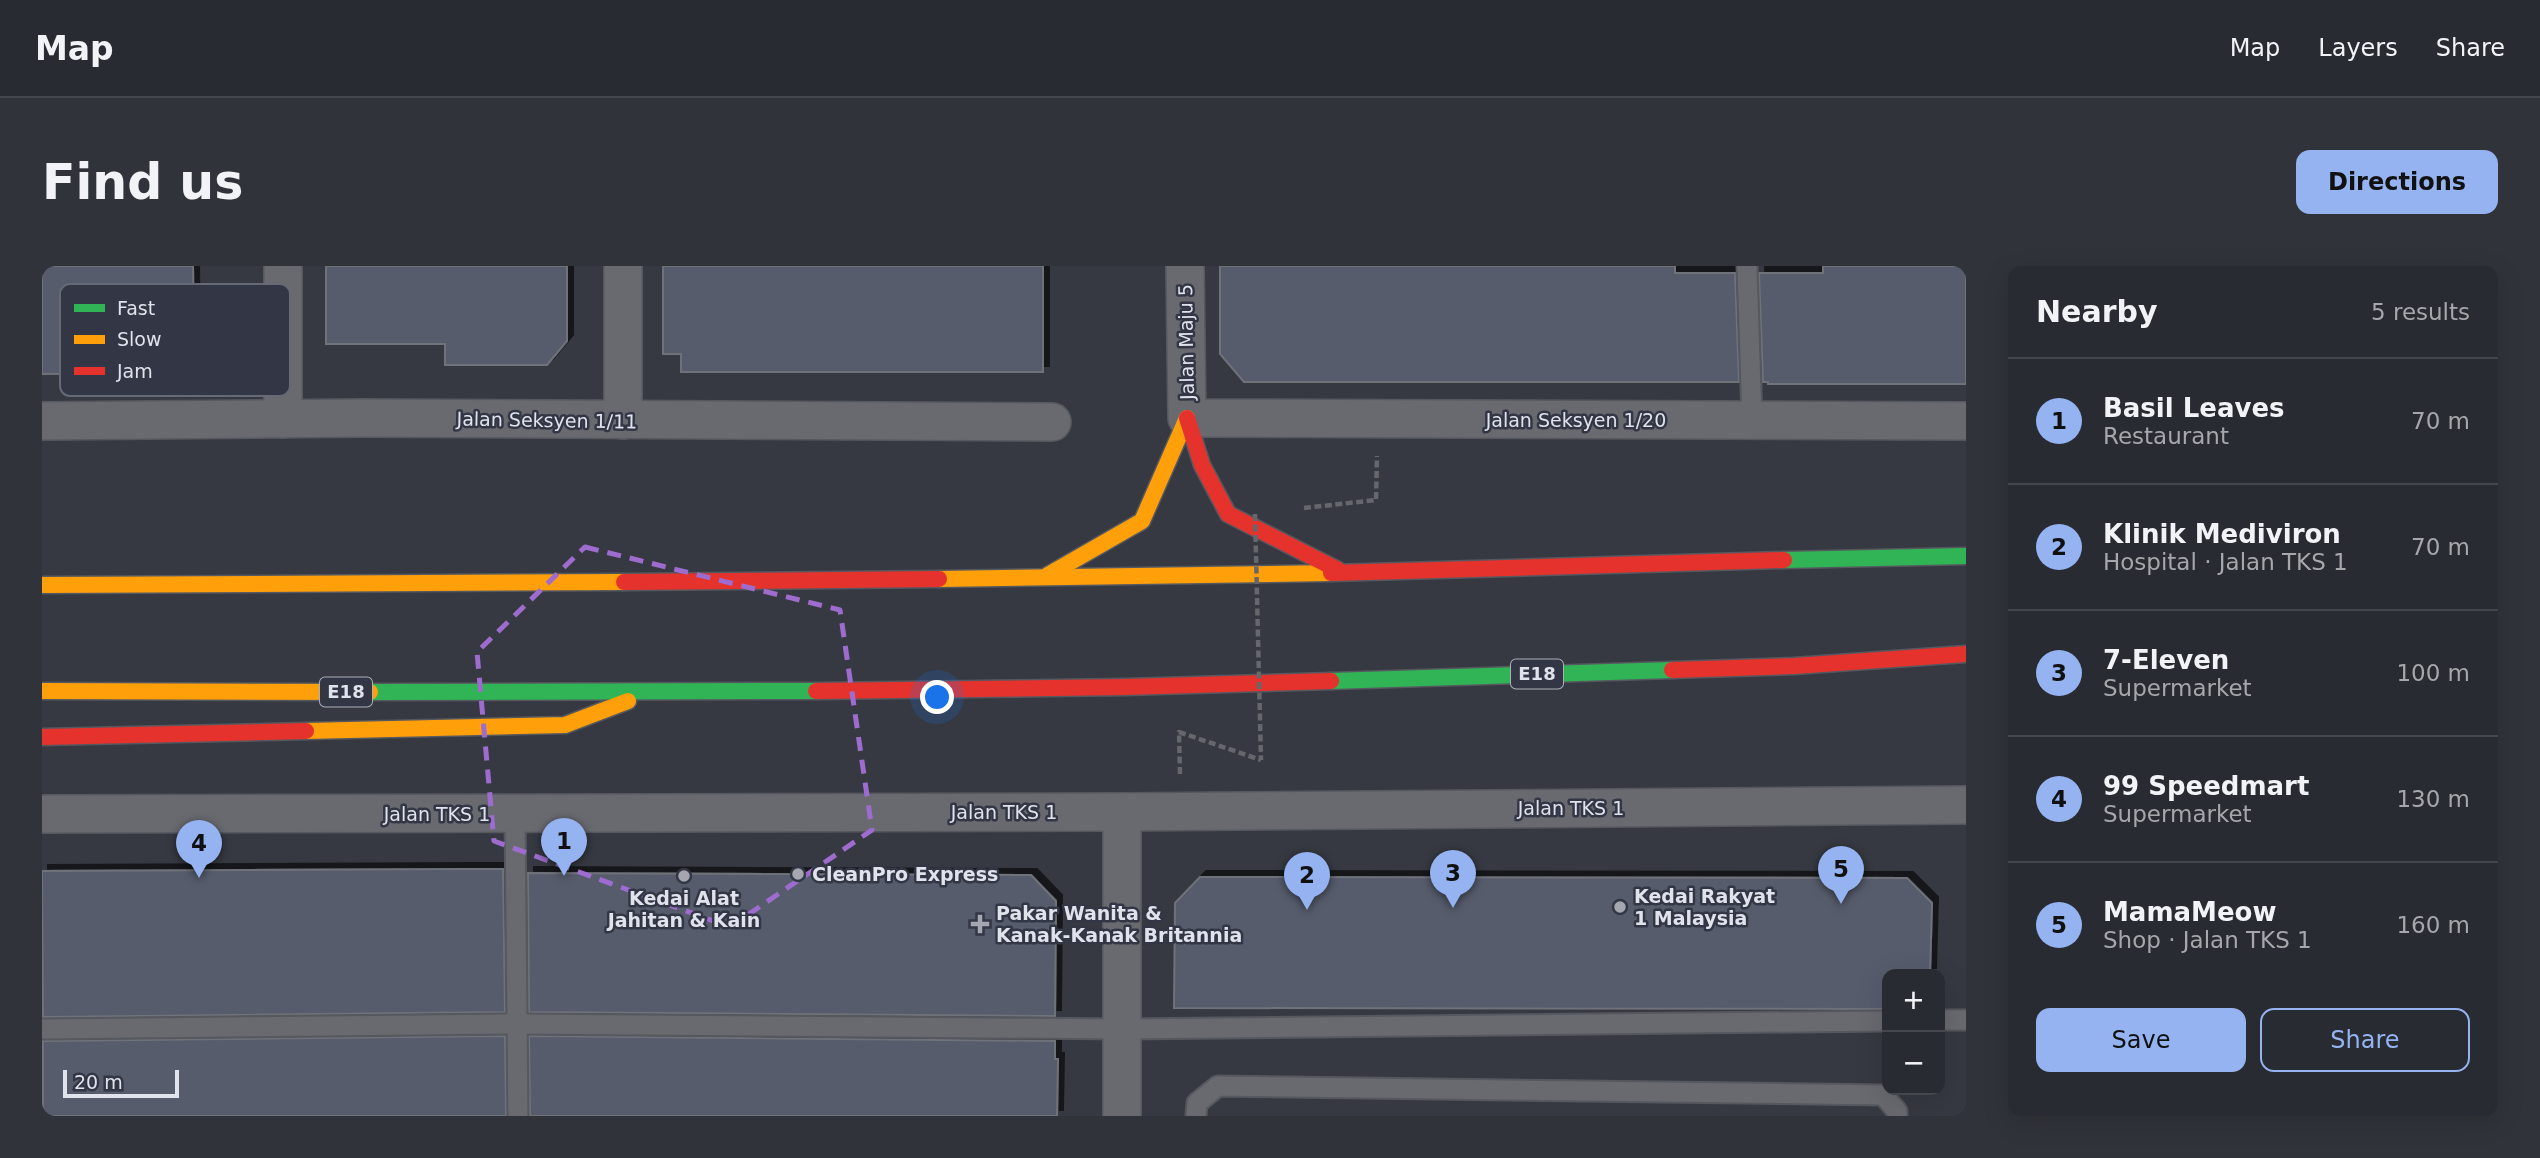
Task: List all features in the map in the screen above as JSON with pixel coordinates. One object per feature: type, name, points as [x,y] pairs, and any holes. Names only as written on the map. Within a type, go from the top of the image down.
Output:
[{"type":"highway","points":[[1187,418],[1202,465],[1227,514],[1342,573]]},
{"type":"highway","points":[[1043,578],[1142,522],[1187,418]]},
{"type":"highway","points":[[42,585],[540,584],[1043,578],[1342,573],[1966,556]]},
{"type":"highway","name":"E18","points":[[42,691],[650,692],[1138,686],[1794,666],[1966,654]]},
{"type":"highway","points":[[42,737],[565,725],[650,692]]},
{"type":"street","points":[[283,266],[283,284]]},
{"type":"street","points":[[623,266],[623,420]]},
{"type":"street","name":"Jalan Maju 5","points":[[1185,266],[1187,418]]},
{"type":"street","points":[[283,396],[283,419]]},
{"type":"street","name":"Jalan Seksyen 1/20","points":[[1187,418],[1966,421]]},
{"type":"street","name":"Jalan Seksyen 1/11","points":[[42,421],[283,419],[1052,422]]},
{"type":"street","name":"Jalan TKS 1","points":[[42,814],[1122,812],[1966,805]]},
{"type":"street","points":[[1122,812],[1122,1116]]},
{"type":"lane","points":[[1747,266],[1752,420]]},
{"type":"lane","points":[[515,814],[518,1116]]},
{"type":"lane","points":[[1945,1020],[1966,1020]]},
{"type":"lane","points":[[42,1029],[517,1024],[1122,1029],[1882,1021]]},
{"type":"lane","points":[[1196,1116],[1197,1103],[1218,1086],[1883,1095],[1897,1111],[1897,1116]]},
{"type":"path","points":[[1296,509],[1376,500]]},
{"type":"path","points":[[1179,732],[1261,760],[1255,514]]},
{"type":"highlighted area","points":[[585,547],[840,610],[872,830],[730,927],[494,841],[477,652]]},
{"type":"building","points":[[42,266],[193,266],[193,284],[60,284],[60,374],[42,374]]},
{"type":"building","points":[[326,266],[567,266],[567,341],[547,365],[445,365],[445,344],[326,344]]},
{"type":"building","points":[[663,266],[1043,266],[1043,372],[681,372],[681,354],[663,354]]},
{"type":"building","points":[[1220,266],[1675,266],[1675,273],[1735,273],[1739,382],[1244,382],[1220,354]]},
{"type":"building","points":[[1823,266],[1966,266],[1966,384],[1763,382],[1759,273],[1823,273]]},
{"type":"building","points":[[503,869],[505,1012],[43,1017],[42,871]]},
{"type":"building","points":[[528,873],[1031,875],[1056,901],[1055,1016],[529,1012]]},
{"type":"building","points":[[1200,877],[1907,878],[1932,903],[1930,969],[1882,969],[1882,1009],[1174,1008],[1175,903]]},
{"type":"building","points":[[505,1036],[506,1116],[43,1116],[43,1041]]},
{"type":"building","points":[[529,1036],[1055,1041],[1055,1059],[1058,1059],[1057,1116],[530,1116]]},
{"type":"traffic: fast","points":[[1784,560],[1966,556]]},
{"type":"traffic: fast","points":[[1331,681],[1672,670]]},
{"type":"traffic: fast","points":[[370,692],[816,691]]},
{"type":"traffic: slow","points":[[1048,575],[1142,521],[1187,418]]},
{"type":"traffic: slow","points":[[939,579],[1331,573]]},
{"type":"traffic: slow","points":[[42,585],[624,582]]},
{"type":"traffic: slow","points":[[42,691],[370,692]]},
{"type":"traffic: slow","points":[[306,731],[565,725],[628,701]]},
{"type":"traffic: jam","points":[[1187,418],[1202,465],[1228,514],[1338,570]]},
{"type":"traffic: jam","points":[[1331,573],[1784,560]]},
{"type":"traffic: jam","points":[[624,582],[939,579]]},
{"type":"traffic: jam","points":[[1672,670],[1794,666],[1966,654]]},
{"type":"traffic: jam","points":[[816,691],[1331,681]]},
{"type":"traffic: jam","points":[[42,737],[306,731]]},
{"type":"place","name":"CleanPro Express","points":[[798,874]]},
{"type":"place","name":"Basil Leaves","points":[[564,876]]},
{"type":"place","name":"Kedai Alat Jahitan & Kain","points":[[684,876]]},
{"type":"place","name":"99 Speedmart","points":[[199,878]]},
{"type":"place","name":"MamaMeow","points":[[1841,904]]},
{"type":"place","name":"Kedai Rakyat 1 Malaysia","points":[[1620,907]]},
{"type":"place","name":"7-Eleven","points":[[1453,908]]},
{"type":"place","name":"Klinik Mediviron","points":[[1307,910]]},
{"type":"place","name":"Pakar Wanita & Kanak-Kanak Britannia","points":[[980,924]]}]
